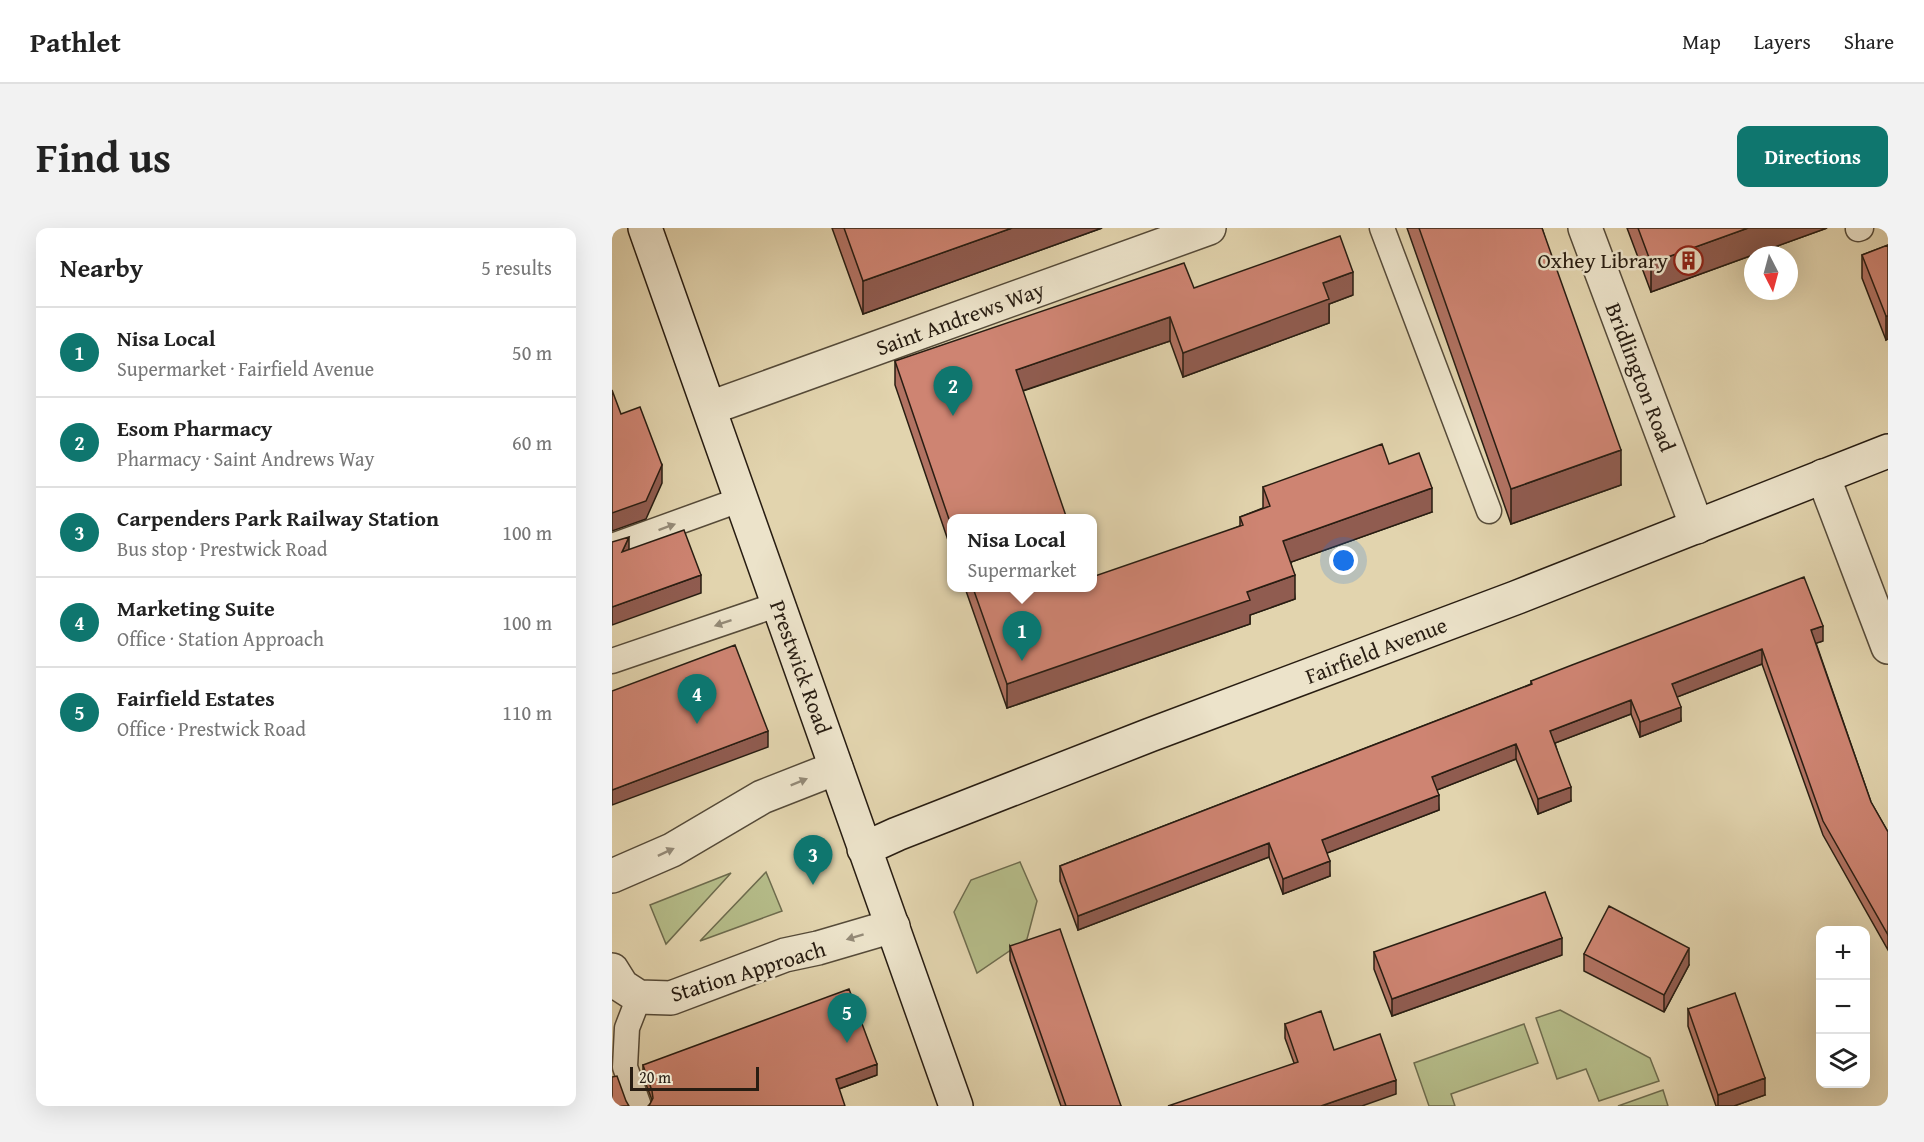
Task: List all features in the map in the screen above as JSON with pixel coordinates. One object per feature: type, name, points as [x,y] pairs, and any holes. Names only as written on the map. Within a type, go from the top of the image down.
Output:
[{"type":"street","name":"Prestwick Road","points":[[645,228],[956,1106]]},
{"type":"street","name":"Saint Andrews Way","points":[[710,408],[1209,228]]},
{"type":"street","name":"Bridlington Road","points":[[1585,228],[1697,526]]},
{"type":"street","name":"Fairfield Avenue","points":[[864,849],[1150,735],[1493,606],[1888,451]]},
{"type":"street","points":[[1823,476],[1888,647]]},
{"type":"street","points":[[612,876],[672,850],[762,797],[836,768]]},
{"type":"street","name":"Station Approach","points":[[612,970],[622,986],[639,997],[671,998],[785,955],[893,926]]},
{"type":"lane","points":[[1382,228],[1489,511]]},
{"type":"lane","points":[[612,546],[742,499]]},
{"type":"lane","points":[[612,661],[778,604]]},
{"type":"lane","points":[[639,997],[627,1028],[625,1067],[639,1106]]},
{"type":"green space","points":[[1020,862],[1037,901],[1027,939],[977,973],[954,912],[971,880]]},
{"type":"green space","points":[[766,872],[782,911],[700,941]]},
{"type":"green space","points":[[731,873],[666,944],[650,905]]},
{"type":"green space","points":[[1560,1010],[1650,1058],[1659,1081],[1599,1101],[1586,1069],[1557,1079],[1536,1018]]},
{"type":"green space","points":[[1524,1024],[1538,1063],[1451,1094],[1455,1106],[1429,1106],[1414,1063]]},
{"type":"green space","points":[[1663,1090],[1668,1106],[1618,1106]]},
{"type":"building","points":[[844,228],[1012,228],[863,281]]},
{"type":"building","points":[[1419,228],[1542,228],[1621,450],[1511,489]]},
{"type":"building","points":[[1638,228],[1748,228],[1651,263]]},
{"type":"building","points":[[1340,236],[1353,272],[1323,283],[1329,299],[1183,353],[1170,317],[1016,370],[1065,514],[947,514],[895,361],[1184,263],[1194,288]]},
{"type":"building","points":[[1888,245],[1888,316],[1886,316],[1862,255]]},
{"type":"building","points":[[612,390],[621,414],[640,407],[662,465],[646,501],[612,513]]},
{"type":"building","points":[[1382,444],[1389,464],[1419,453],[1432,488],[1283,541],[1295,575],[1247,592],[1250,600],[1007,684],[974,592],[1097,592],[1097,575],[1243,525],[1240,517],[1270,506],[1263,487]]},
{"type":"building","points":[[684,530],[701,575],[612,607],[612,542],[629,537],[622,552]]},
{"type":"building","points":[[1804,577],[1823,626],[1811,630],[1871,802],[1888,832],[1888,935],[1823,821],[1762,649],[1672,684],[1681,707],[1640,722],[1631,700],[1550,731],[1571,787],[1538,799],[1516,744],[1432,777],[1439,795],[1322,840],[1330,861],[1283,879],[1269,843],[1078,916],[1060,866],[1532,684],[1531,681],[1572,665]]},
{"type":"building","points":[[735,645],[768,731],[612,790],[612,691]]},
{"type":"building","points":[[1545,892],[1562,938],[1392,999],[1374,952]]},
{"type":"building","points":[[1609,906],[1689,948],[1664,995],[1584,954]]},
{"type":"building","points":[[1060,929],[1121,1106],[1066,1106],[1010,946]]},
{"type":"building","points":[[849,989],[877,1064],[836,1079],[845,1106],[648,1106],[653,1098],[643,1065]]},
{"type":"building","points":[[1735,993],[1765,1078],[1718,1095],[1688,1009]]},
{"type":"building","points":[[1321,1011],[1334,1050],[1380,1034],[1396,1080],[1321,1106],[1168,1106],[1298,1062],[1285,1024]]},
{"type":"building","points":[[617,1076],[629,1106],[612,1106],[612,1077]]},
{"type":"place","name":"Oxhey Library","points":[[1689,260]]},
{"type":"place","name":"Esom Pharmacy","points":[[953,416]]},
{"type":"place","name":"Nisa Local","points":[[1022,661]]},
{"type":"place","name":"Marketing Suite","points":[[697,724]]},
{"type":"place","name":"Carpenders Park Railway Station","points":[[813,885]]},
{"type":"place","name":"Fairfield Estates","points":[[847,1043]]}]
